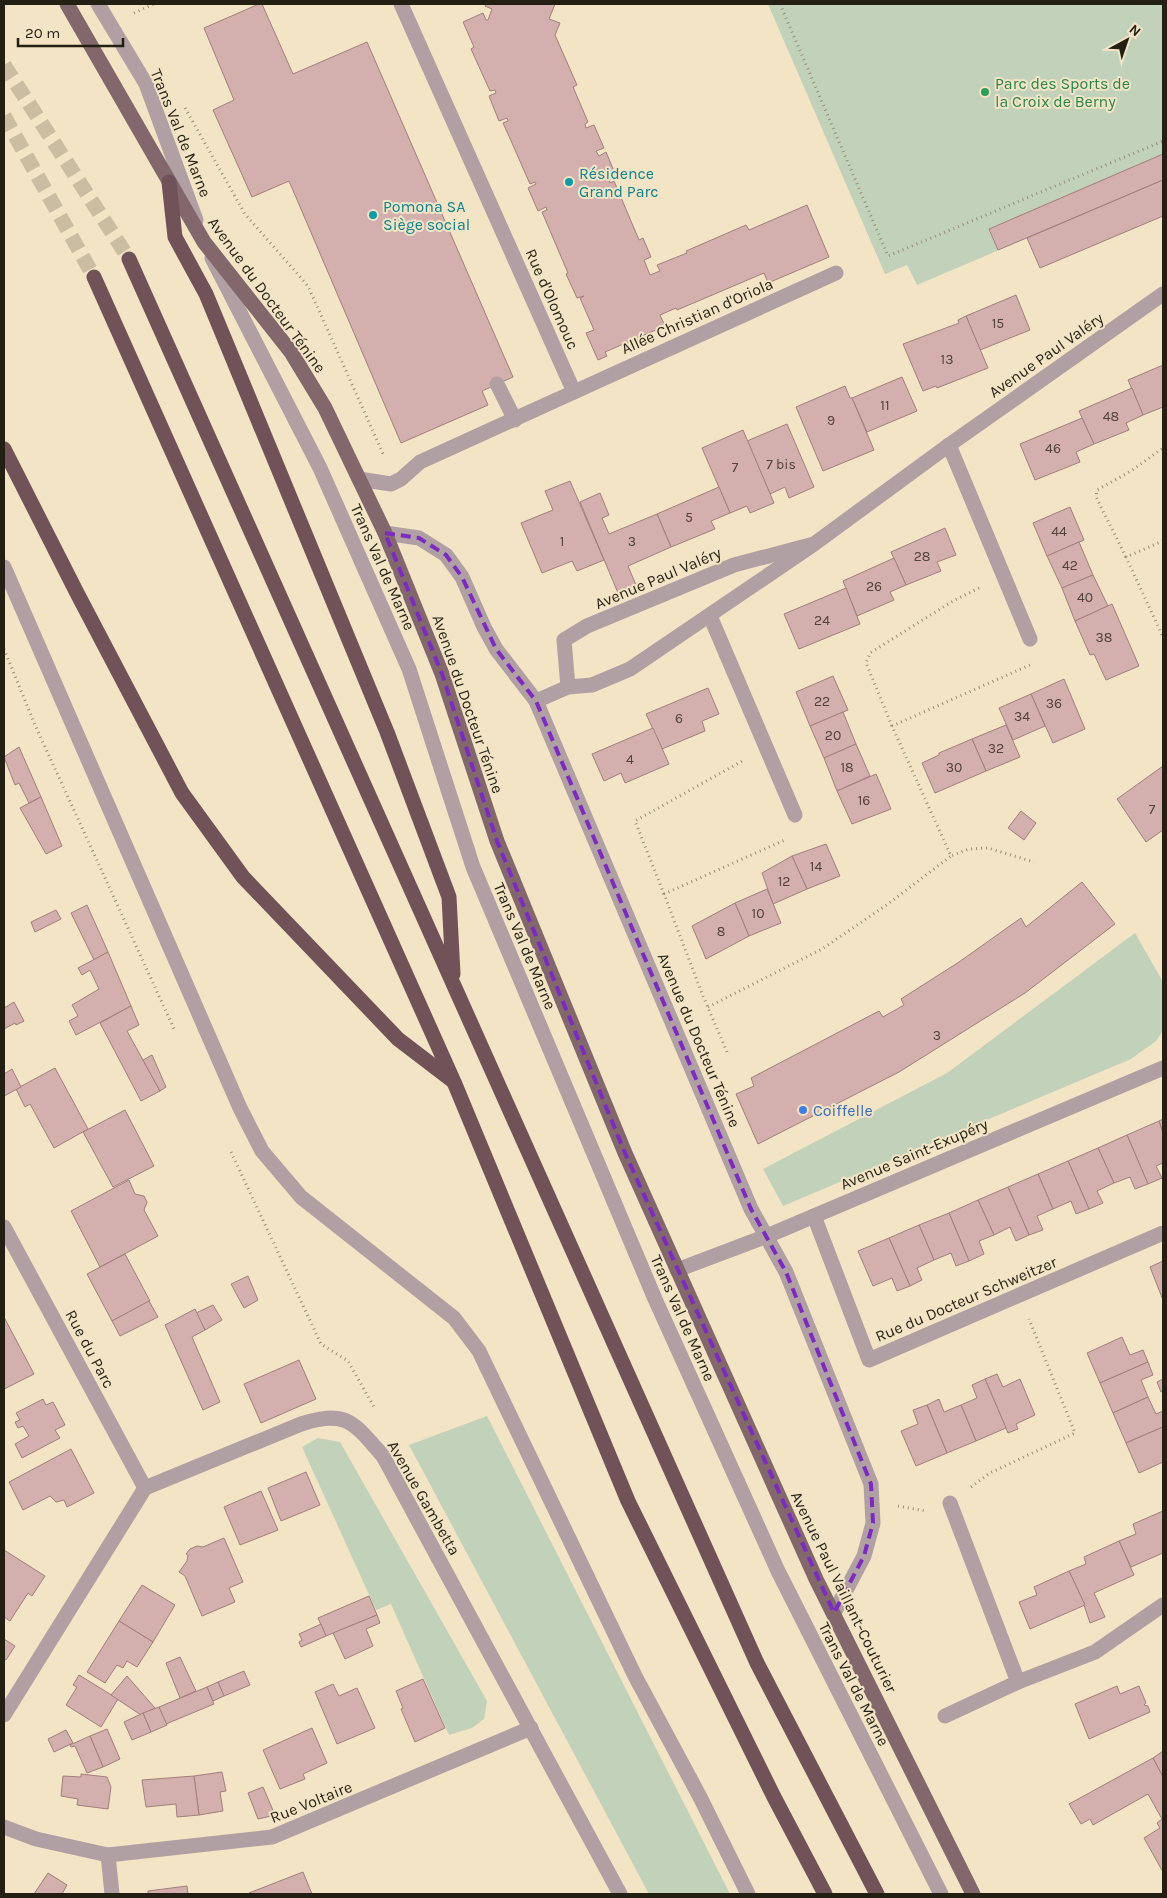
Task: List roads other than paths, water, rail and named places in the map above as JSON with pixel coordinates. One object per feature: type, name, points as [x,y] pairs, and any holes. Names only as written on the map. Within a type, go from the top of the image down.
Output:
[{"type":"highway","points":[[170,182],[175,237],[206,294],[386,732],[448,897],[454,983]]},
{"type":"highway","points":[[129,259],[757,1663],[878,1894]]},
{"type":"highway","points":[[94,277],[454,1082],[628,1500],[774,1797],[825,1894]]},
{"type":"highway","points":[[4,449],[182,793],[257,891],[398,1039],[454,1082]]},
{"type":"main road","name":"Avenue du Docteur Ténine","points":[[67,4],[204,242],[291,352],[324,408],[386,533],[442,674],[497,841],[624,1153],[691,1301]]},
{"type":"main road","name":"Avenue Paul Vaillant-Couturier","points":[[691,1301],[812,1570],[973,1894]]},
{"type":"street","name":"Trans Val de Marne","points":[[98,4],[146,84],[204,242],[320,468],[409,669],[473,867],[659,1308],[778,1571],[941,1894]]},
{"type":"street","name":"Rue d'Olomouc","points":[[401,4],[574,392]]},
{"type":"street","name":"Allée Christian d'Oriola","points":[[574,392],[836,273]]},
{"type":"street","name":"Avenue Paul Valéry","points":[[536,701],[568,687],[592,686],[630,669],[814,544],[949,445],[1163,294]]},
{"type":"street","points":[[497,384],[515,420]]},
{"type":"street","points":[[360,479],[391,484],[401,480],[420,462],[574,392]]},
{"type":"street","points":[[949,445],[1030,639]]},
{"type":"street","name":"Avenue du Docteur Ténine","points":[[386,533],[419,538],[446,555],[462,577],[484,628],[496,649],[536,701],[752,1209],[786,1272],[871,1484],[873,1523],[864,1556],[834,1613]]},
{"type":"street","name":"Avenue Paul Valéry","points":[[568,687],[564,640],[587,626],[734,565],[814,544]]},
{"type":"street","points":[[4,567],[240,1108],[262,1151],[301,1197],[454,1318],[479,1351],[635,1676],[700,1797],[748,1894]]},
{"type":"street","points":[[710,616],[795,815]]},
{"type":"street","name":"Avenue Saint-Exupéry","points":[[677,1270],[767,1236],[1163,1068]]},
{"type":"street","name":"Rue du Docteur Schweitzer","points":[[814,1216],[869,1360],[1163,1233]]},
{"type":"street","name":"Rue du Parc","points":[[4,1227],[145,1488]]},
{"type":"street","name":"Avenue Gambetta","points":[[145,1488],[320,1418],[337,1418],[351,1423],[383,1456],[620,1894]]},
{"type":"street","points":[[4,1715],[145,1488]]},
{"type":"street","points":[[952,1510],[1018,1682]]},
{"type":"street","points":[[945,1716],[1018,1682],[1095,1652],[1163,1605]]},
{"type":"street","name":"Rue Voltaire","points":[[4,1827],[36,1839],[108,1855],[272,1837],[531,1728]]},
{"type":"street","points":[[108,1855],[112,1894]]},
{"type":"tunnel","points":[[4,65],[129,259]]},
{"type":"tunnel","points":[[4,116],[94,277]]},
{"type":"place","name":"Parc des Sports de la Croix de Berny","points":[[985,92]]},
{"type":"place","name":"Résidence Grand Parc","points":[[569,182]]},
{"type":"place","name":"Pomona SA Siège social","points":[[373,215]]},
{"type":"place","name":"Coiffelle","points":[[803,1110]]}]
